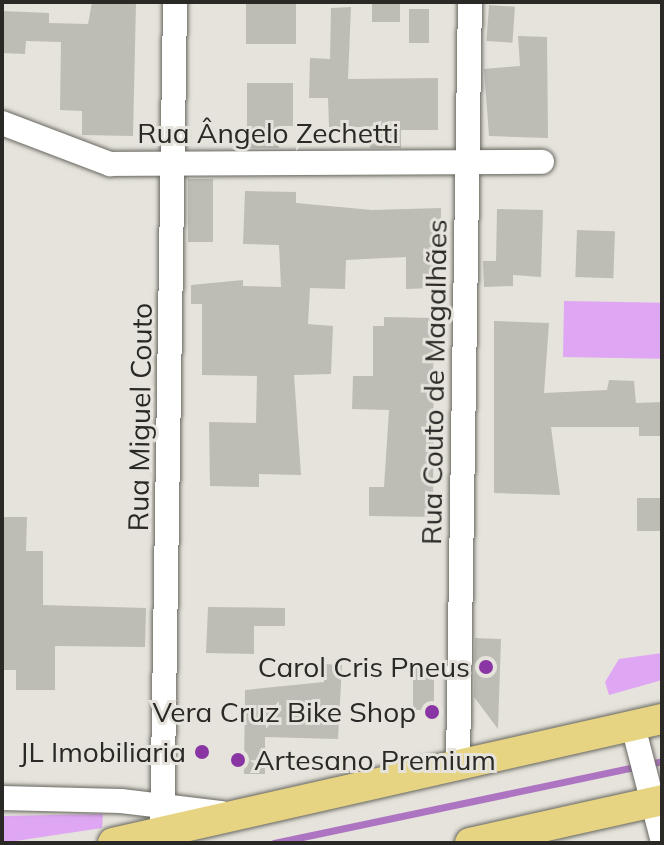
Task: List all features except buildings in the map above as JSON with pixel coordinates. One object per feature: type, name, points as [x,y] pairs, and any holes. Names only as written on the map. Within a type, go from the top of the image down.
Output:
[{"type":"main road","points":[[113,843],[163,819],[222,813],[458,762],[644,731]]},
{"type":"main road","points":[[470,843],[655,799]]},
{"type":"street","name":"Rua Miguel Couto","points":[[163,819],[175,2]]},
{"type":"street","name":"Rua Couto de Magalhães","points":[[458,762],[470,2]]},
{"type":"street","name":"Rua Ângelo Zechetti","points":[[2,123],[84,159],[173,163],[542,162]]},
{"type":"street","points":[[644,731],[662,838]]},
{"type":"street","points":[[2,798],[163,819]]},
{"type":"shaded area","points":[[564,301],[662,303],[661,359],[563,357]]},
{"type":"shaded area","points":[[662,653],[662,680],[609,695],[605,682],[619,659]]},
{"type":"shaded area","points":[[103,814],[102,828],[2,843],[2,816]]},
{"type":"waterway","points":[[274,843],[662,761]]},
{"type":"place","name":"Carol Cris Pneus","points":[[486,667]]},
{"type":"place","name":"Vera Cruz Bike Shop","points":[[432,712]]},
{"type":"place","name":"JL Imobiliaria","points":[[202,752]]},
{"type":"place","name":"Artesano Premium","points":[[238,760]]}]
